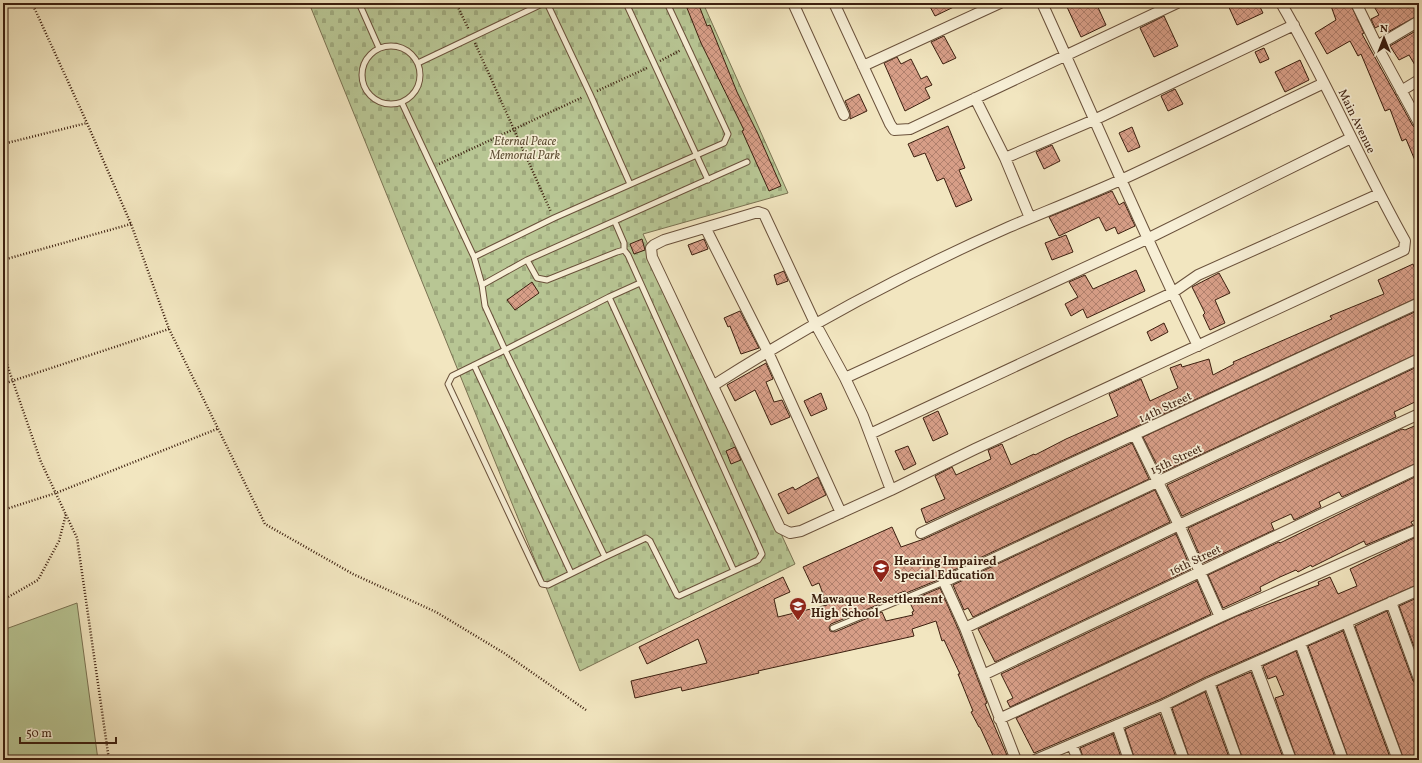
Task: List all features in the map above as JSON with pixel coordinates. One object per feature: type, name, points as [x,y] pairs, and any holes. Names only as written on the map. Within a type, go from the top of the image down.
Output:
[{"type":"street","points":[[793,3],[844,115]]},
{"type":"street","points":[[834,3],[894,130],[910,129],[1065,54],[1176,3]]},
{"type":"street","points":[[863,66],[1000,3]]},
{"type":"street","points":[[891,490],[870,434],[844,378],[815,323],[764,214],[758,212],[706,229],[664,240],[654,244],[650,248],[652,257],[714,385],[780,528],[790,533],[801,531],[841,513],[891,490],[974,448],[1198,346],[1147,239],[1122,179],[1042,3]]},
{"type":"street","name":"Main Avenue","points":[[1198,346],[1404,250],[1405,241],[1350,138],[1294,25],[1281,3]]},
{"type":"street","points":[[1356,3],[1377,46],[1419,124]]},
{"type":"street","points":[[1377,46],[1419,21]]},
{"type":"street","points":[[1005,158],[1094,120],[1294,25]]},
{"type":"street","points":[[1401,91],[1419,80]]},
{"type":"street","points":[[714,385],[767,350],[815,323],[937,260],[1122,179],[1324,83]]},
{"type":"street","points":[[975,98],[1005,158],[1030,218]]},
{"type":"street","points":[[844,378],[1147,239],[1350,138]]},
{"type":"street","points":[[870,434],[1172,293],[1198,275],[1379,194]]},
{"type":"street","points":[[706,229],[767,350],[841,513]]},
{"type":"street","name":"14th Street","points":[[922,533],[1419,303]]},
{"type":"street","name":"15th Street","points":[[944,582],[1419,359]]},
{"type":"street","points":[[965,628],[1179,525],[1419,414]]},
{"type":"street","points":[[1135,435],[1179,525],[1220,617]]},
{"type":"street","name":"16th Street","points":[[983,675],[1419,468]]},
{"type":"street","points":[[1000,719],[1220,617],[1418,531]]},
{"type":"street","points":[[944,582],[965,628],[1016,760]]},
{"type":"street","points":[[1035,760],[1164,706],[1209,683],[1255,664],[1419,590]]},
{"type":"street","points":[[1390,602],[1419,679]]},
{"type":"street","points":[[1347,623],[1398,760]]},
{"type":"street","points":[[1300,643],[1343,760]]},
{"type":"street","points":[[1255,664],[1291,760]]},
{"type":"street","points":[[1209,683],[1237,760]]},
{"type":"street","points":[[1164,706],[1184,760]]},
{"type":"street","points":[[1117,725],[1129,760]]},
{"type":"street","points":[[1072,745],[1078,760]]},
{"type":"lane","points":[[358,3],[379,48]]},
{"type":"lane","points":[[418,64],[545,3],[590,94],[630,184]]},
{"type":"lane","points":[[626,3],[708,180]]},
{"type":"lane","points":[[474,257],[554,218],[724,143],[728,134],[686,47],[667,3]]},
{"type":"lane","points":[[394,45],[409,51],[418,64],[421,79],[415,93],[402,103],[387,105],[372,99],[363,87],[361,71],[367,57],[379,48],[394,45]]},
{"type":"lane","points":[[402,103],[431,168],[474,257],[482,285],[485,306],[605,557]]},
{"type":"lane","points":[[482,285],[527,260],[747,162]]},
{"type":"lane","points":[[615,222],[624,243],[624,250],[628,255],[762,554],[758,560],[679,596],[676,594],[650,541],[646,538],[548,585],[542,584],[448,384],[452,376],[640,283]]},
{"type":"lane","points":[[527,260],[537,278],[546,280],[624,250]]},
{"type":"lane","points":[[610,297],[734,571]]},
{"type":"lane","points":[[474,365],[571,573]]},
{"type":"lane","points":[[833,628],[944,582]]},
{"type":"path","points":[[32,3],[87,123],[130,224],[169,329],[265,524],[353,574],[436,612],[504,653],[586,710]]},
{"type":"path","points":[[456,3],[554,218]]},
{"type":"path","points":[[431,168],[654,64],[686,47]]},
{"type":"path","points":[[3,144],[87,123]]},
{"type":"path","points":[[3,260],[130,224]]},
{"type":"path","points":[[3,384],[169,329]]},
{"type":"path","points":[[3,353],[41,462],[77,538],[109,760]]},
{"type":"path","points":[[3,510],[56,493],[217,429]]},
{"type":"path","points":[[3,600],[38,580],[59,541],[66,514]]},
{"type":"green space","name":"Eternal Peace Memorial Park","points":[[309,3],[703,3],[788,193],[643,234],[795,564],[580,671]]},
{"type":"green space","points":[[77,603],[98,760],[3,760],[3,630]]},
{"type":"building","points":[[685,3],[698,3],[707,26],[710,25],[737,92],[758,134],[781,186],[769,191],[742,131],[744,130],[701,43]]},
{"type":"building","points":[[928,3],[962,3],[935,16]]},
{"type":"building","points":[[1076,3],[1096,3],[1106,25],[1081,37],[1067,7]]},
{"type":"building","points":[[1227,3],[1258,3],[1263,13],[1237,25]]},
{"type":"building","points":[[1330,3],[1350,3],[1364,33],[1362,34],[1413,126],[1418,129],[1419,170],[1406,139],[1402,141],[1390,109],[1385,111],[1361,54],[1358,56],[1350,41],[1327,54],[1315,33],[1336,20]]},
{"type":"building","points":[[1372,3],[1419,3],[1419,15],[1386,33],[1381,25],[1375,28],[1371,19],[1379,15]]},
{"type":"building","points":[[1164,16],[1178,46],[1154,57],[1140,28]]},
{"type":"building","points":[[1419,29],[1419,72],[1409,55],[1399,60],[1390,46]]},
{"type":"building","points":[[944,36],[956,58],[943,64],[931,42]]},
{"type":"building","points":[[1264,48],[1269,59],[1260,63],[1255,52]]},
{"type":"building","points":[[897,57],[901,64],[911,59],[921,79],[927,76],[932,85],[925,88],[930,98],[905,111],[884,63]]},
{"type":"building","points":[[1300,60],[1309,80],[1285,92],[1275,72]]},
{"type":"building","points":[[1175,89],[1183,104],[1168,111],[1161,96]]},
{"type":"building","points":[[859,94],[867,111],[850,119],[850,112],[845,101]]},
{"type":"building","points":[[948,126],[965,168],[959,170],[972,200],[956,207],[944,178],[937,181],[925,153],[914,157],[908,144]]},
{"type":"building","points":[[1132,127],[1140,147],[1128,152],[1119,133]]},
{"type":"building","points":[[1052,145],[1060,161],[1044,169],[1036,152]]},
{"type":"building","points":[[1112,191],[1119,205],[1124,202],[1135,226],[1118,234],[1115,227],[1106,231],[1099,217],[1059,236],[1049,217]]},
{"type":"building","points":[[1066,235],[1073,252],[1052,260],[1045,243]]},
{"type":"building","points":[[642,239],[645,250],[634,254],[630,244]]},
{"type":"building","points":[[704,239],[708,249],[692,255],[688,245]]},
{"type":"building","points":[[1413,264],[1419,279],[1419,297],[926,523],[921,509],[945,499],[935,476],[952,467],[956,475],[991,459],[988,450],[1002,444],[1011,465],[1034,454],[1035,455],[1066,439],[1118,416],[1109,394],[1141,379],[1150,401],[1178,388],[1170,368],[1181,364],[1182,367],[1209,359],[1213,375],[1234,364],[1233,362],[1332,319],[1330,316],[1384,294],[1378,280]]},
{"type":"building","points":[[1136,270],[1145,291],[1087,318],[1083,309],[1071,316],[1065,304],[1078,297],[1069,282],[1085,275],[1093,289]]},
{"type":"building","points":[[784,271],[788,281],[777,285],[774,275]]},
{"type":"building","points":[[1219,273],[1230,293],[1215,300],[1225,323],[1210,330],[1203,315],[1205,313],[1192,287]]},
{"type":"building","points":[[532,282],[539,293],[515,310],[507,300]]},
{"type":"building","points":[[1419,310],[1419,329],[1415,331],[1419,340],[1419,353],[1161,473],[1143,437]]},
{"type":"building","points":[[740,311],[759,348],[741,354],[730,326],[728,327],[724,318]]},
{"type":"building","points":[[1164,323],[1168,332],[1151,341],[1147,332]]},
{"type":"building","points":[[766,363],[773,379],[766,382],[774,402],[782,400],[790,417],[771,425],[755,390],[735,401],[727,385]]},
{"type":"building","points":[[1419,366],[1419,400],[1394,412],[1396,417],[1182,516],[1167,485]]},
{"type":"building","points":[[821,393],[827,409],[811,416],[804,401]]},
{"type":"building","points":[[938,411],[948,434],[933,441],[923,418]]},
{"type":"building","points":[[1419,424],[1419,462],[1342,497],[1339,492],[1319,502],[1321,507],[1294,520],[1291,514],[1271,523],[1274,530],[1203,563],[1188,528],[1402,429],[1405,430]]},
{"type":"building","points":[[1132,443],[1149,479],[941,576],[938,580],[906,593],[905,591],[878,601],[880,604],[831,624],[829,627],[830,631],[835,632],[882,612],[886,621],[913,615],[912,612],[914,611],[909,601],[940,588],[959,631],[987,703],[985,704],[1009,760],[995,760],[980,727],[971,712],[973,711],[958,674],[960,674],[944,640],[942,641],[936,621],[912,629],[914,636],[758,671],[759,673],[682,691],[681,687],[635,698],[631,681],[707,663],[698,639],[647,664],[639,647],[783,577],[790,592],[774,599],[778,617],[827,605],[819,583],[812,586],[803,567],[892,527],[901,547],[924,539]]},
{"type":"building","points":[[908,446],[916,464],[904,470],[895,451]]},
{"type":"building","points":[[735,447],[741,460],[731,464],[726,451]]},
{"type":"building","points":[[1419,475],[1419,518],[1411,522],[1413,525],[1366,545],[1364,541],[1312,567],[1311,565],[1298,572],[1296,570],[1260,587],[1261,591],[1223,608],[1208,575],[1279,542],[1280,543]]},
{"type":"building","points":[[818,477],[826,495],[788,514],[778,494],[793,487],[795,490]]},
{"type":"building","points":[[1155,490],[1170,522],[973,617],[968,608],[964,610],[953,585]]},
{"type":"building","points":[[1176,534],[1191,569],[995,662],[978,629]]},
{"type":"building","points":[[1418,536],[1419,584],[1206,677],[1161,699],[1034,753],[1016,718],[1237,616],[1319,585],[1318,582],[1330,577],[1338,594],[1357,586],[1350,569]]},
{"type":"building","points":[[1197,581],[1211,614],[1010,707],[1007,701],[1013,698],[1001,674]]},
{"type":"building","points":[[1419,597],[1419,660],[1399,606]]},
{"type":"building","points":[[1387,611],[1413,681],[1419,685],[1419,760],[1404,760],[1355,626]]},
{"type":"building","points":[[1343,631],[1391,760],[1349,760],[1308,646]]},
{"type":"building","points":[[1296,651],[1336,760],[1297,760],[1275,698],[1284,695],[1276,676],[1268,679],[1263,666]]},
{"type":"building","points":[[1251,672],[1284,760],[1243,760],[1217,686]]},
{"type":"building","points":[[1205,692],[1230,760],[1190,760],[1172,708]]},
{"type":"building","points":[[1160,714],[1177,760],[1135,760],[1125,729]]},
{"type":"building","points":[[1113,734],[1122,760],[1084,760],[1080,748]]},
{"type":"place","name":"Hearing Impaired Special Education","points":[[881,583]]},
{"type":"place","name":"Mawaque Resettlement High School","points":[[798,621]]}]
